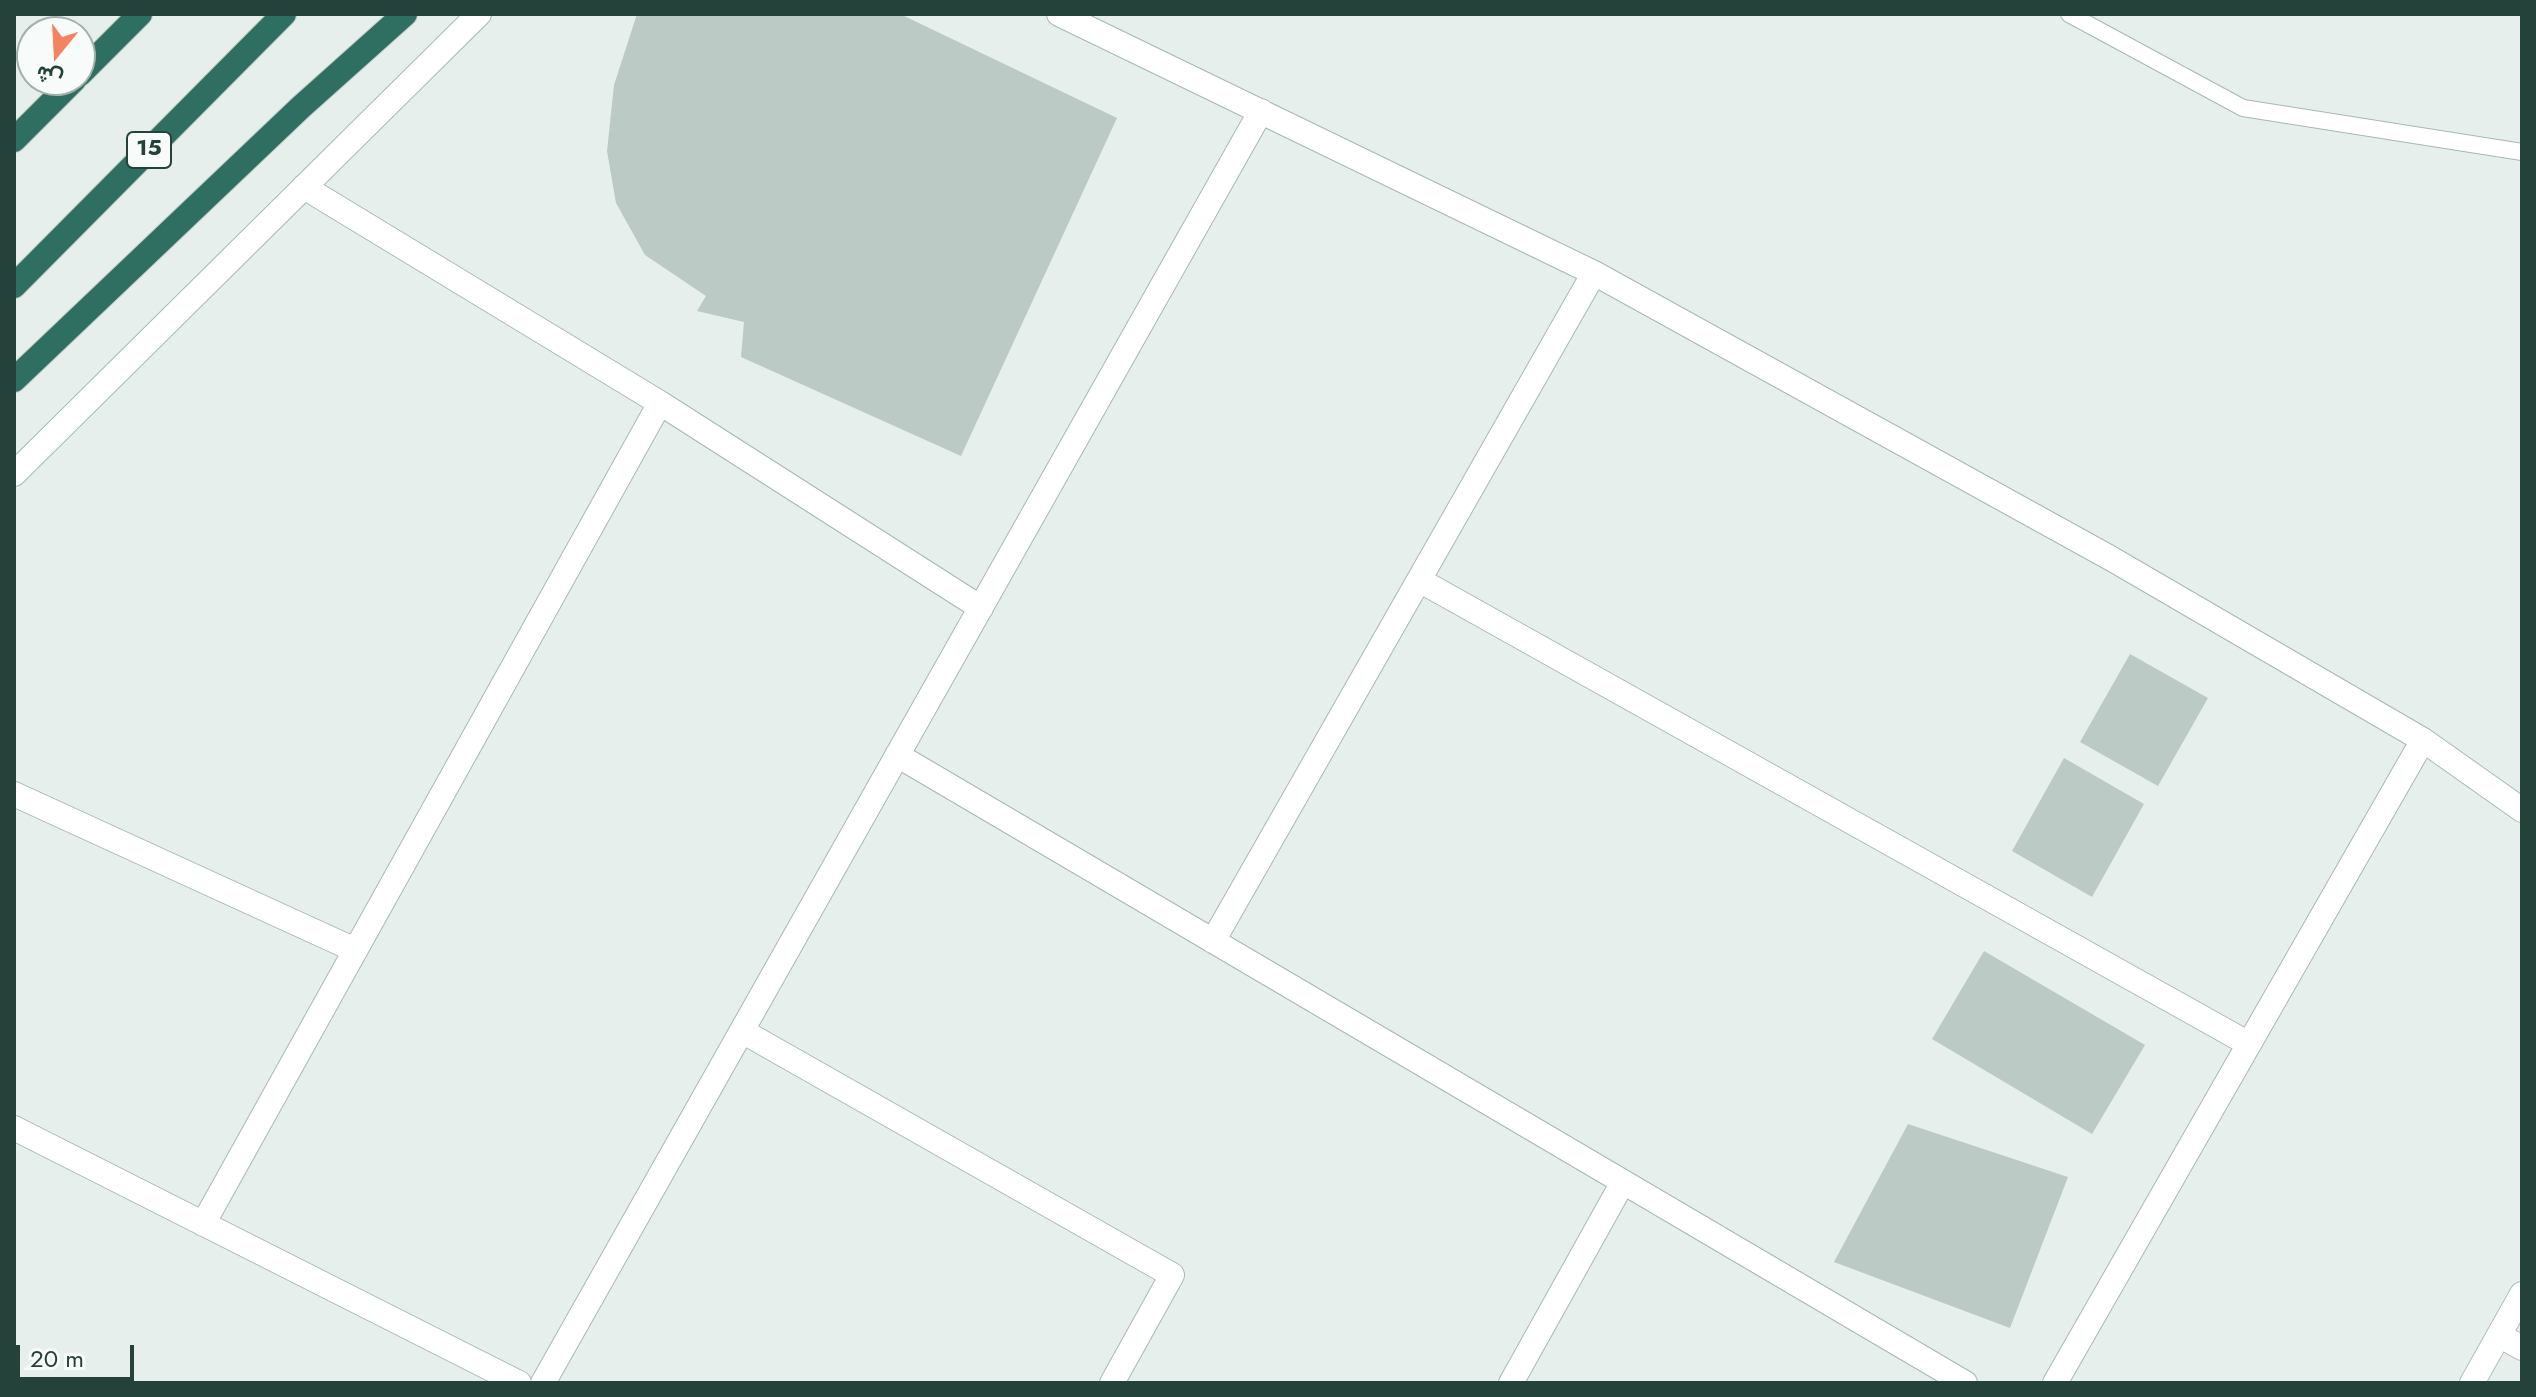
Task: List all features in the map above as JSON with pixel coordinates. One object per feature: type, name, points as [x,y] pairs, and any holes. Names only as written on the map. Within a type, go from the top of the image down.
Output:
[{"type":"highway","points":[[96,58],[140,14]]},
{"type":"highway","name":"15","points":[[14,286],[284,14]]},
{"type":"highway","points":[[14,380],[301,107],[405,14]]},
{"type":"highway","points":[[14,140],[58,96]]},
{"type":"street","points":[[14,474],[479,14]]},
{"type":"street","points":[[1059,14],[1594,273],[2112,559],[2423,740],[2522,810]]},
{"type":"street","points":[[543,1383],[1261,111]]},
{"type":"street","points":[[304,187],[660,403],[981,608]]},
{"type":"street","points":[[1213,941],[1594,273]]},
{"type":"street","points":[[203,1224],[660,403]]},
{"type":"street","points":[[1419,580],[2249,1044]]},
{"type":"street","points":[[2055,1383],[2423,740]]},
{"type":"street","points":[[897,755],[1965,1383]]},
{"type":"street","points":[[14,794],[355,950]]},
{"type":"street","points":[[742,1031],[1172,1275],[1112,1383]]},
{"type":"street","points":[[14,1128],[519,1383]]},
{"type":"street","points":[[1511,1383],[1623,1182]]},
{"type":"street","points":[[2472,1383],[2522,1294]]},
{"type":"street","points":[[2499,1335],[2522,1348]]},
{"type":"lane","points":[[2069,14],[2243,108],[2522,152]]},
{"type":"building","points":[[637,14],[900,14],[1117,118],[961,456],[741,357],[744,322],[697,311],[706,296],[645,255],[616,203],[607,151],[614,85]]},
{"type":"building","points":[[2130,654],[2208,698],[2158,786],[2080,742]]},
{"type":"building","points":[[2064,758],[2144,804],[2092,897],[2012,851]]},
{"type":"building","points":[[1984,951],[2145,1045],[2092,1134],[1932,1039]]},
{"type":"building","points":[[1908,1124],[2068,1177],[2010,1328],[1834,1262]]}]
